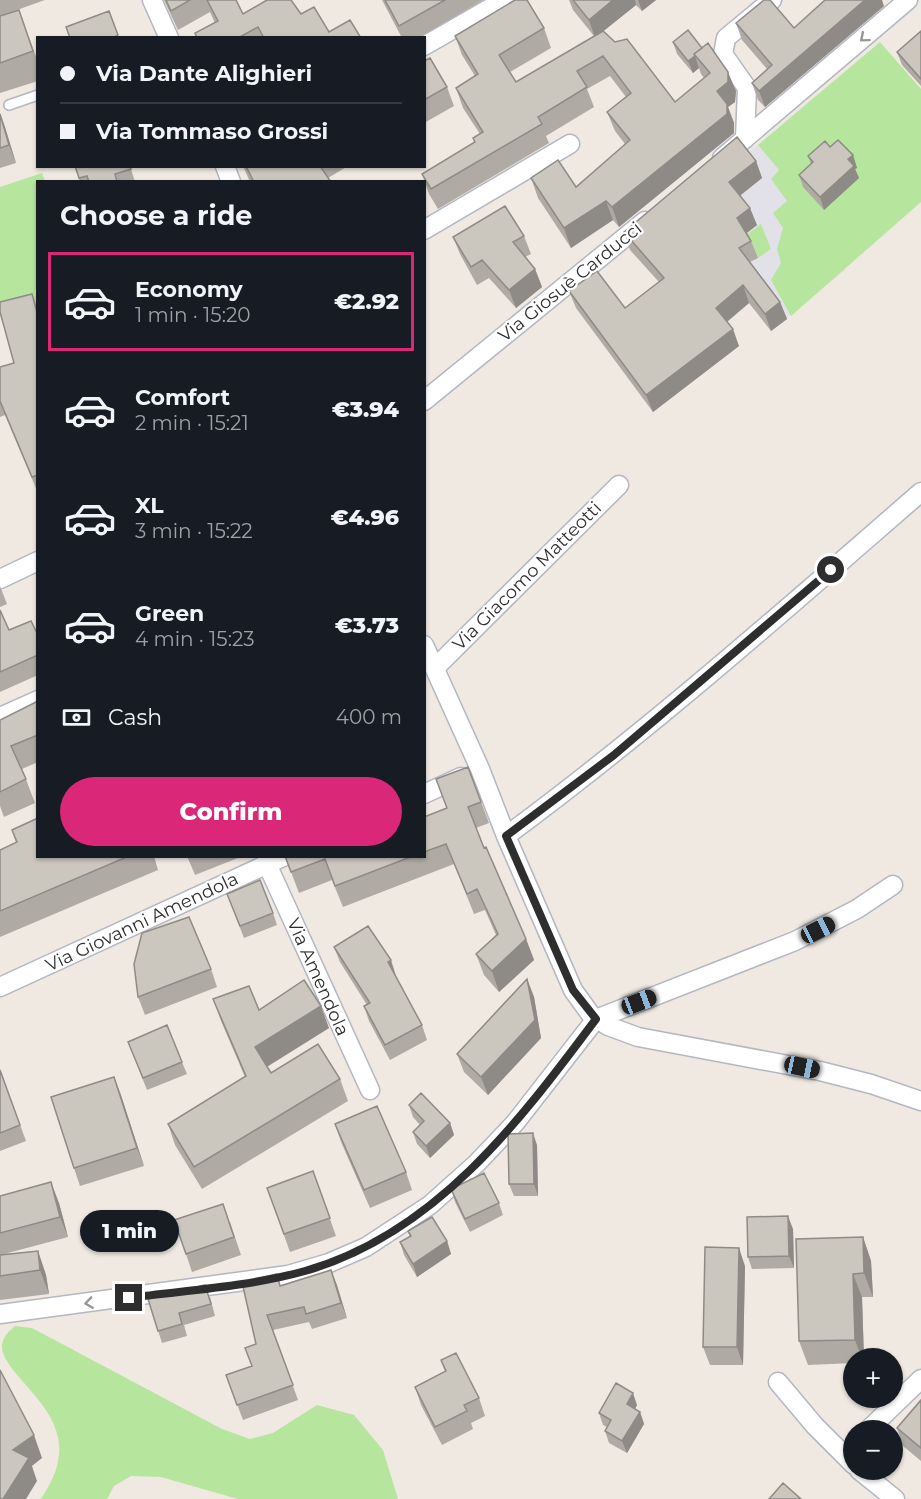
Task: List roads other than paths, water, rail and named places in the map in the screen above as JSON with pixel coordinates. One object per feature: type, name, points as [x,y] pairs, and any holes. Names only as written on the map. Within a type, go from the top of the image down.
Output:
[{"type":"street","points":[[152,0],[167,36]]},
{"type":"street","points":[[426,45],[504,0]]},
{"type":"street","points":[[745,139],[747,88],[723,54],[726,38],[772,0]]},
{"type":"street","points":[[709,168],[908,0]]},
{"type":"street","points":[[426,229],[570,144]]},
{"type":"street","name":"Via Giosuè Carducci","points":[[426,399],[655,212]]},
{"type":"street","name":"Via Giacomo Matteotti","points":[[435,668],[620,484]]},
{"type":"street","points":[[506,836],[596,770],[688,695],[921,492]]},
{"type":"street","points":[[0,579],[36,562]]},
{"type":"street","name":"Via Giacomo Matteotti","points":[[426,649],[480,769],[506,836],[573,990],[596,1019],[614,1030],[638,1037],[829,1073],[878,1086],[921,1101]]},
{"type":"street","points":[[0,717],[36,701]]},
{"type":"street","points":[[426,793],[480,769]]},
{"type":"street","name":"Via Giovanni Amendola","points":[[0,987],[280,858]]},
{"type":"street","name":"Via Amendola","points":[[267,864],[370,1090]]},
{"type":"street","points":[[0,1314],[288,1275],[329,1263],[366,1247],[413,1219],[477,1163],[529,1107],[596,1019],[795,941],[857,909],[893,885]]},
{"type":"street","points":[[878,1420],[921,1379]]},
{"type":"street","points":[[778,1382],[843,1447]]},
{"type":"street","points":[[871,1480],[895,1499]]},
{"type":"lane","points":[[9,105],[36,96]]}]
